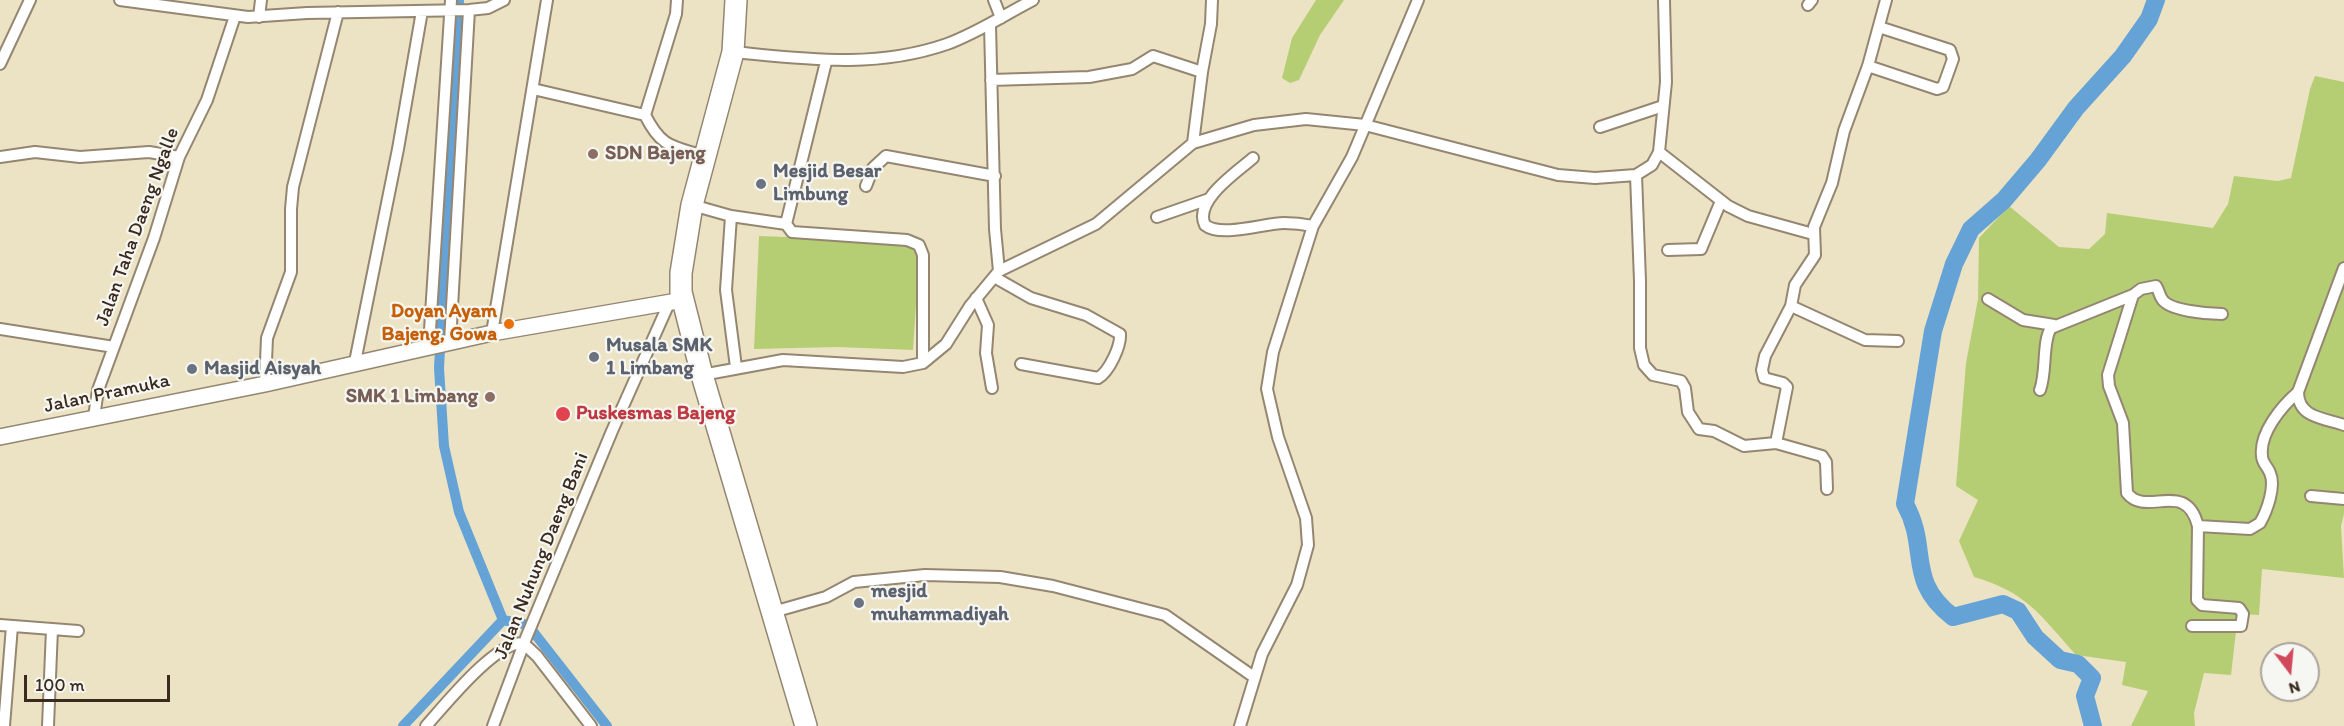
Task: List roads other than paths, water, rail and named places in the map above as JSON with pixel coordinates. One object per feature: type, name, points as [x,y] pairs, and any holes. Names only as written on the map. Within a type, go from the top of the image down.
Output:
[{"type":"highway","points":[[736,0],[733,52],[707,157],[692,205],[676,301],[702,375],[806,726]]},
{"type":"street","points":[[0,64],[30,0]]},
{"type":"street","points":[[120,0],[235,16],[422,11],[452,6],[468,10],[488,8],[504,0]]},
{"type":"street","points":[[259,16],[261,0]]},
{"type":"street","points":[[492,333],[547,0]]},
{"type":"street","points":[[645,115],[676,14],[677,0]]},
{"type":"street","points":[[994,0],[1001,18]]},
{"type":"street","points":[[733,52],[826,62],[885,58],[944,45],[990,25],[1033,0]]},
{"type":"street","points":[[1193,143],[1211,24],[1212,0]]},
{"type":"street","points":[[1240,726],[1254,677],[1268,640],[1297,585],[1308,545],[1306,518],[1278,437],[1267,383],[1282,318],[1312,226],[1338,185],[1418,0]]},
{"type":"street","points":[[702,375],[735,367],[783,360],[903,367],[923,363],[946,344],[976,298],[996,274],[1096,224],[1193,143],[1229,131],[1281,120],[1306,119],[1365,125],[1558,175],[1595,178],[1636,175],[1652,165],[1659,152],[1666,82],[1664,0]]},
{"type":"street","points":[[1776,443],[1788,387],[1783,383],[1764,378],[1762,369],[1765,356],[1791,306],[1795,285],[1815,255],[1813,234],[1832,183],[1844,131],[1868,66],[1886,0]]},
{"type":"street","points":[[440,344],[452,6]]},
{"type":"street","points":[[440,344],[468,10]]},
{"type":"street","points":[[355,362],[422,11]]},
{"type":"street","points":[[265,384],[267,338],[291,272],[293,187],[338,12]]},
{"type":"street","name":"Jalan Taha Daeng Ngalle","points":[[94,417],[98,390],[154,238],[179,158],[207,100],[235,16]]},
{"type":"street","points":[[990,25],[996,274]]},
{"type":"street","points":[[1868,66],[1937,89],[1943,87],[1953,59],[1950,50],[1879,27]]},
{"type":"street","points":[[991,80],[1089,77],[1132,69],[1153,56],[1202,72]]},
{"type":"street","points":[[786,225],[826,62]]},
{"type":"street","points":[[533,89],[645,115],[662,142],[707,157]]},
{"type":"street","points":[[1600,127],[1663,106]]},
{"type":"street","points":[[0,157],[35,152],[80,158],[149,152],[179,158]]},
{"type":"street","points":[[1659,152],[1721,201],[1748,216],[1813,234]]},
{"type":"street","points":[[866,186],[873,168],[886,156],[995,177]]},
{"type":"street","points":[[1157,218],[1209,199],[1253,158]]},
{"type":"street","points":[[1636,175],[1641,281],[1640,348],[1644,365],[1653,375],[1681,381],[1685,388],[1688,412],[1699,429],[1714,431],[1744,446],[1776,443],[1822,456],[1826,462],[1827,489]]},
{"type":"street","points":[[1209,199],[1202,218],[1209,229],[1245,229],[1285,223],[1312,226]]},
{"type":"street","points":[[1668,250],[1701,249],[1721,201]]},
{"type":"street","points":[[692,205],[731,216],[786,225],[792,232],[907,240],[920,245],[923,255],[923,363]]},
{"type":"street","points":[[731,216],[726,290],[735,367]]},
{"type":"street","points":[[2344,268],[2298,392],[2298,401],[2302,410],[2310,415],[2344,425]]},
{"type":"street","points":[[996,274],[1031,298],[1086,315],[1120,334],[1118,347],[1103,374],[1098,378],[1021,364]]},
{"type":"street","points":[[1988,299],[2023,320],[2054,325],[2133,295],[2141,289],[2156,286],[2162,299],[2168,304],[2182,309],[2222,314]]},
{"type":"street","points":[[2133,295],[2121,328],[2108,381],[2123,423],[2125,486],[2130,496],[2134,498],[2187,504],[2194,511],[2198,526],[2197,600],[2202,605],[2239,608],[2243,614],[2241,626],[2192,626]]},
{"type":"street","points":[[976,298],[988,325],[986,353],[992,388]]},
{"type":"street","name":"Jalan Pramuka","points":[[0,437],[265,384],[492,333],[676,301]]},
{"type":"street","name":"Jalan Nuhung Daeng Bani","points":[[493,726],[524,640],[642,358],[676,301]]},
{"type":"street","points":[[1791,306],[1865,340],[1898,342]]},
{"type":"street","points":[[2040,390],[2046,368],[2047,335],[2054,325]]},
{"type":"street","points":[[0,329],[114,347]]},
{"type":"street","points":[[2198,526],[2250,528],[2260,523],[2272,485],[2272,476],[2262,459],[2262,450],[2282,408],[2298,392]]},
{"type":"street","points":[[2311,496],[2344,499]]},
{"type":"street","points":[[773,612],[826,597],[854,582],[932,575],[1000,577],[1053,586],[1132,604],[1165,615],[1254,677]]},
{"type":"street","points":[[0,625],[78,631]]},
{"type":"street","points":[[4,726],[12,626]]},
{"type":"street","points":[[48,726],[52,629]]},
{"type":"street","points":[[426,726],[453,694],[500,652],[524,640],[591,726]]},
{"type":"waterway","points":[[459,0],[439,368],[444,446],[459,512],[503,620]]},
{"type":"waterway","points":[[2093,726],[2085,696],[2092,678],[2078,664],[2060,660],[2035,637],[2018,611],[2003,604],[1953,617],[1938,603],[1923,577],[1916,535],[1905,504],[1933,331],[1954,264],[1971,229],[2004,200],[2038,160],[2076,108],[2123,56],[2149,19],[2156,0]]},
{"type":"waterway","points":[[503,620],[528,625],[607,726]]},
{"type":"waterway","points":[[403,726],[503,620]]},
{"type":"place","name":"SDN Bajeng","points":[[593,154]]},
{"type":"place","name":"Mesjid Besar Limbung","points":[[761,184]]},
{"type":"place","name":"Doyan Ayam Bajeng, Gowa","points":[[509,324]]},
{"type":"place","name":"Musala SMK 1 Limbang","points":[[594,357]]},
{"type":"place","name":"Masjid Aisyah","points":[[192,369]]},
{"type":"place","name":"SMK 1 Limbang","points":[[490,397]]},
{"type":"place","name":"Puskesmas Bajeng","points":[[563,414]]},
{"type":"place","name":"mesjid muhammadiyah","points":[[859,603]]}]
